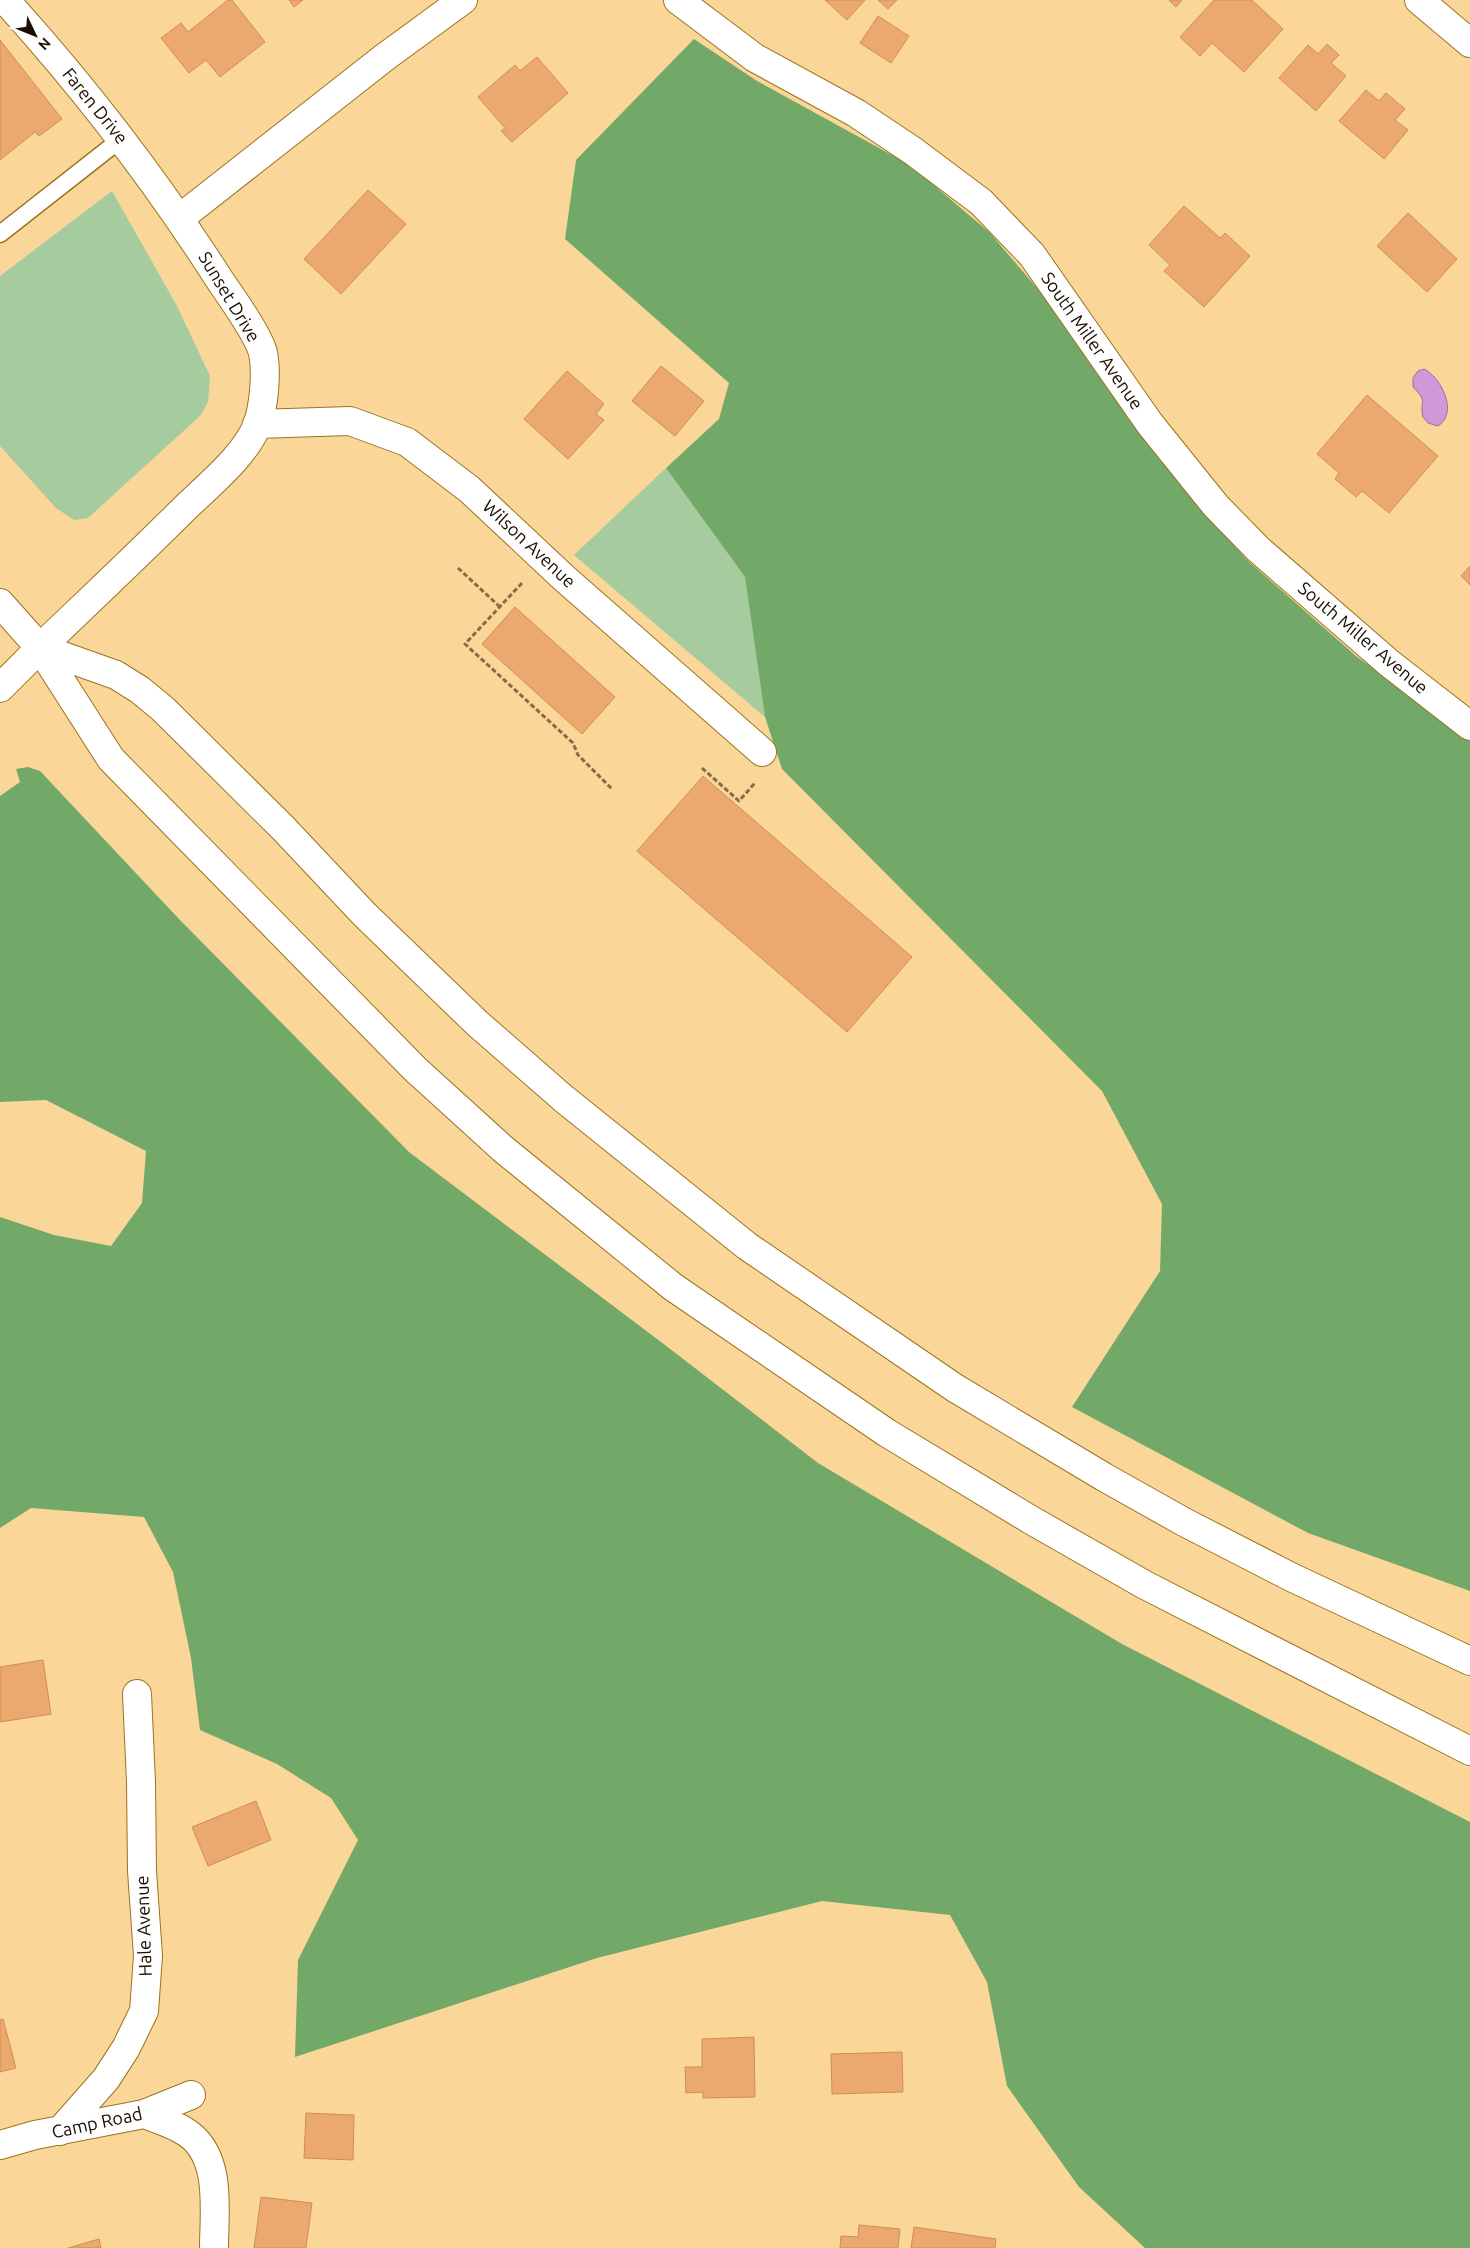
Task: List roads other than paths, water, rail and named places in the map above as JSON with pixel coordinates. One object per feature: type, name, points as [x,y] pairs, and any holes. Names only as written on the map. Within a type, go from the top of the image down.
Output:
[{"type":"main road","name":"Faren Drive","points":[[5,0],[28,24],[121,139],[180,218]]},
{"type":"main road","points":[[180,218],[385,57],[463,0]]},
{"type":"main road","name":"South Miller Avenue","points":[[678,0],[755,58],[856,113],[913,151],[980,202],[1032,255],[1150,424],[1216,506],[1258,549],[1367,644],[1470,726]]},
{"type":"main road","points":[[1419,0],[1470,43]]},
{"type":"main road","name":"Sunset Drive","points":[[0,688],[216,478],[241,452],[258,424],[264,391],[263,352],[244,317],[180,218]]},
{"type":"main road","name":"Wilson Avenue","points":[[258,424],[350,421],[407,442],[469,489],[564,578],[762,752]]},
{"type":"main road","points":[[0,603],[40,648],[111,759],[401,1055],[503,1148],[673,1287],[887,1433],[1031,1520],[1145,1586],[1470,1751]]},
{"type":"main road","points":[[40,648],[116,675],[140,690],[163,709],[284,829],[364,915],[478,1024],[564,1100],[747,1246],[955,1388],[1104,1478],[1291,1577],[1470,1660]]},
{"type":"main road","name":"Hale Avenue","points":[[60,2130],[106,2079],[126,2048],[144,2011],[148,1956],[142,1871],[141,1782],[137,1694]]},
{"type":"main road","name":"Camp Road","points":[[0,2145],[60,2130],[144,2114],[191,2095]]},
{"type":"main road","points":[[144,2114],[172,2125],[191,2136],[209,2161],[214,2188],[214,2248]]},
{"type":"lane","points":[[0,234],[121,139]]}]
